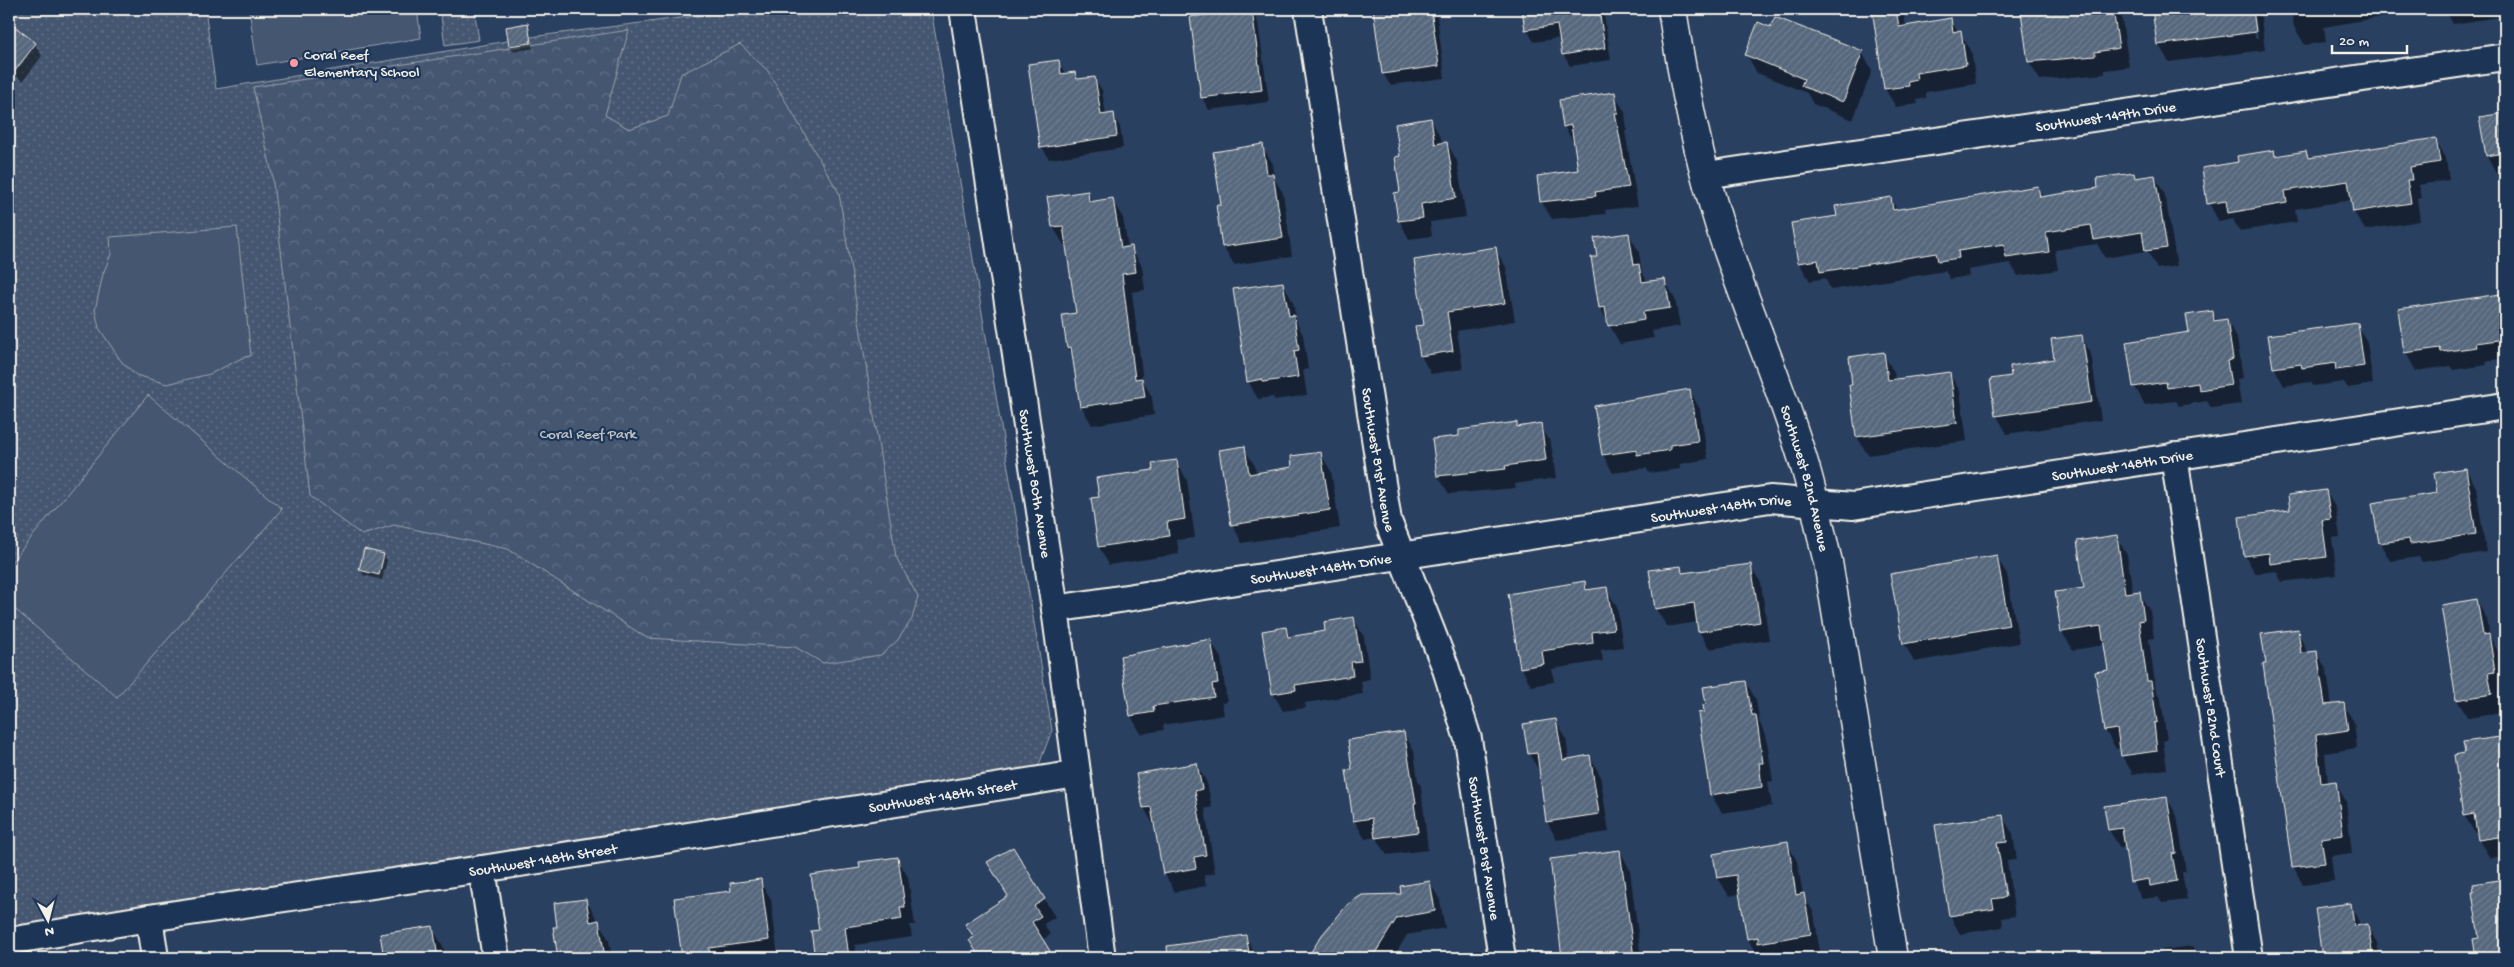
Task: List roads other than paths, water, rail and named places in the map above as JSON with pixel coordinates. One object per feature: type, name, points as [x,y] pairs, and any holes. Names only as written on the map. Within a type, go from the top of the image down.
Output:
[{"type":"street","name":"Southwest 80th Avenue","points":[[963,9],[1055,609],[1102,958]]},
{"type":"street","name":"Southwest 81st Avenue","points":[[1308,9],[1388,521],[1445,666],[1468,739],[1502,958]]},
{"type":"street","name":"Southwest 82nd Avenue","points":[[1672,9],[1683,82],[1720,226],[1806,469],[1828,562],[1893,958]]},
{"type":"street","name":"Southwest 149th Drive","points":[[1706,175],[2505,57]]},
{"type":"street","name":"Southwest 148th Drive","points":[[1055,609],[1770,499],[1853,506],[2505,406]]},
{"type":"street","name":"Southwest 82nd Court","points":[[2174,456],[2250,958]]},
{"type":"street","name":"Southwest 148th Street","points":[[9,941],[149,918],[482,869],[1076,774]]},
{"type":"street","points":[[482,869],[496,958]]},
{"type":"street","points":[[149,918],[155,958]]},
{"type":"place","name":"Coral Reef Elementary School","points":[[294,63]]},
{"type":"park label","name":"Coral Reef Park","points":[[588,433]]}]
